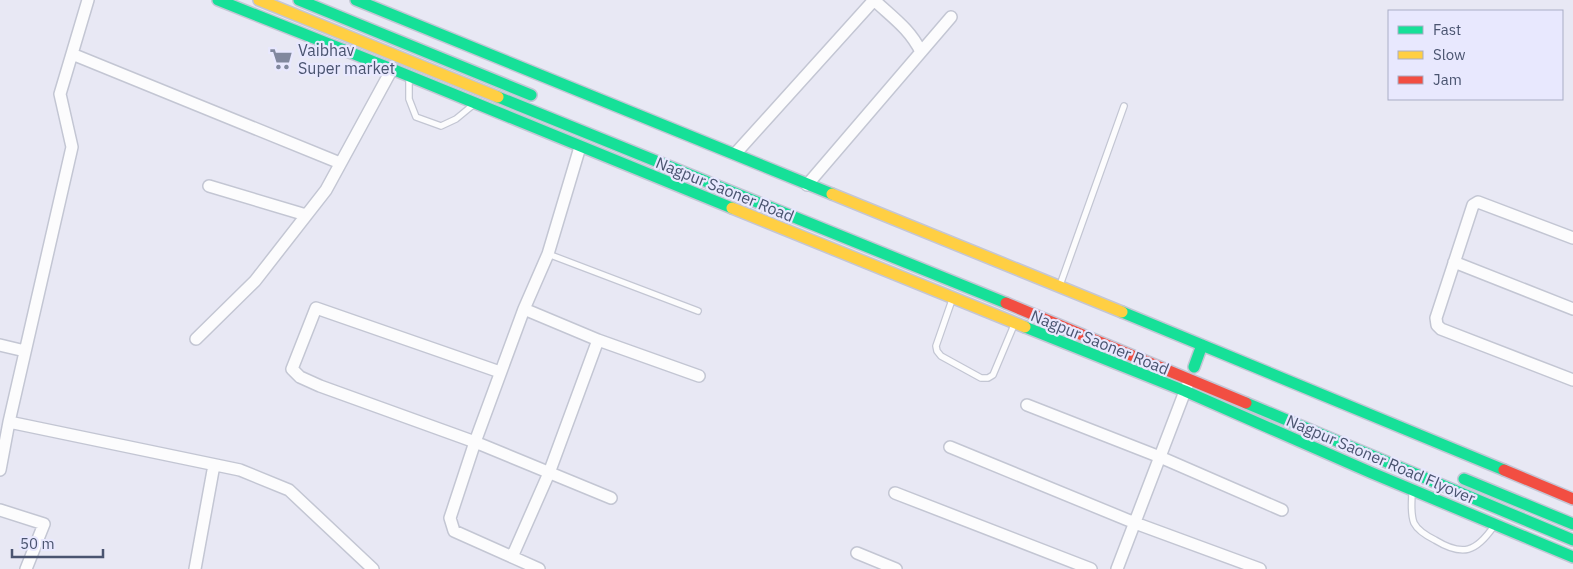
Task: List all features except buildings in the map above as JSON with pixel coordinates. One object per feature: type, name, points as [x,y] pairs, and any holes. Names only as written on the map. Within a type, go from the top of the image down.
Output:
[{"type":"main road","points":[[218,0],[392,69],[952,299],[1185,391],[1412,490],[1573,557]]},
{"type":"main road","name":"Nagpur Saoner Road","points":[[259,0],[1190,379]]},
{"type":"main road","points":[[299,0],[544,100]]},
{"type":"main road","points":[[356,0],[1202,345],[1573,499]]},
{"type":"main road","points":[[1193,367],[1202,345]]},
{"type":"main road","name":"Nagpur Saoner Road Flyover","points":[[1190,379],[1573,540]]},
{"type":"main road","name":"Nagpur Saoner Road Flyover","points":[[1453,474],[1573,524]]},
{"type":"street","points":[[0,470],[9,422],[72,147],[60,94],[88,0]]},
{"type":"street","points":[[735,154],[874,0],[906,29],[921,52]]},
{"type":"street","points":[[808,185],[950,17]]},
{"type":"street","points":[[72,54],[340,163]]},
{"type":"street","points":[[196,339],[255,281],[326,190],[392,69]]},
{"type":"street","points":[[539,569],[454,531],[450,518],[500,372],[524,309],[548,254],[580,147]]},
{"type":"street","points":[[209,186],[306,215]]},
{"type":"street","points":[[1573,238],[1478,202],[1473,205],[1436,318],[1440,329],[1573,380]]},
{"type":"street","points":[[1454,262],[1573,309]]},
{"type":"street","points":[[500,372],[316,308],[292,369],[300,377],[320,386],[475,442],[611,498]]},
{"type":"street","points":[[524,309],[598,340],[699,376]]},
{"type":"street","points":[[512,557],[549,472],[598,340]]},
{"type":"street","points":[[0,345],[25,351]]},
{"type":"street","points":[[1117,569],[1190,379]]},
{"type":"street","points":[[1027,405],[1160,457],[1282,510]]},
{"type":"street","points":[[9,422],[240,470],[289,490],[373,569]]},
{"type":"street","points":[[950,447],[1135,523],[1260,569]]},
{"type":"street","points":[[195,569],[214,465]]},
{"type":"street","points":[[895,493],[1090,569]]},
{"type":"street","points":[[0,510],[44,524],[26,569]]},
{"type":"street","points":[[857,553],[896,569]]},
{"type":"lane","points":[[409,76],[409,99],[416,117],[441,126],[456,119],[475,104]]},
{"type":"lane","points":[[1059,288],[1124,106]]},
{"type":"lane","points":[[548,254],[698,311]]},
{"type":"lane","points":[[952,299],[936,346],[936,352],[981,378],[988,378],[993,375],[1014,323]]},
{"type":"lane","points":[[1412,490],[1411,510],[1414,523],[1422,533],[1445,546],[1458,550],[1468,550],[1485,539],[1495,524]]},
{"type":"traffic: fast","points":[[218,0],[732,208]]},
{"type":"traffic: fast","points":[[299,0],[531,95]]},
{"type":"traffic: fast","points":[[356,0],[832,194]]},
{"type":"traffic: fast","points":[[498,97],[1006,303]]},
{"type":"traffic: fast","points":[[1122,312],[1504,470]]},
{"type":"traffic: fast","points":[[1025,327],[1185,391],[1372,473],[1573,557]]},
{"type":"traffic: fast","points":[[1194,367],[1202,345]]},
{"type":"traffic: fast","points":[[1246,403],[1573,540]]},
{"type":"traffic: fast","points":[[1464,479],[1573,524]]},
{"type":"traffic: slow","points":[[259,0],[498,97]]},
{"type":"traffic: slow","points":[[832,194],[1122,312]]},
{"type":"traffic: slow","points":[[732,208],[1025,327]]},
{"type":"traffic: jam","points":[[1006,303],[1246,403]]},
{"type":"traffic: jam","points":[[1504,470],[1573,499]]},
{"type":"place","name":"Vaibhav Super market","points":[[281,59]]}]
